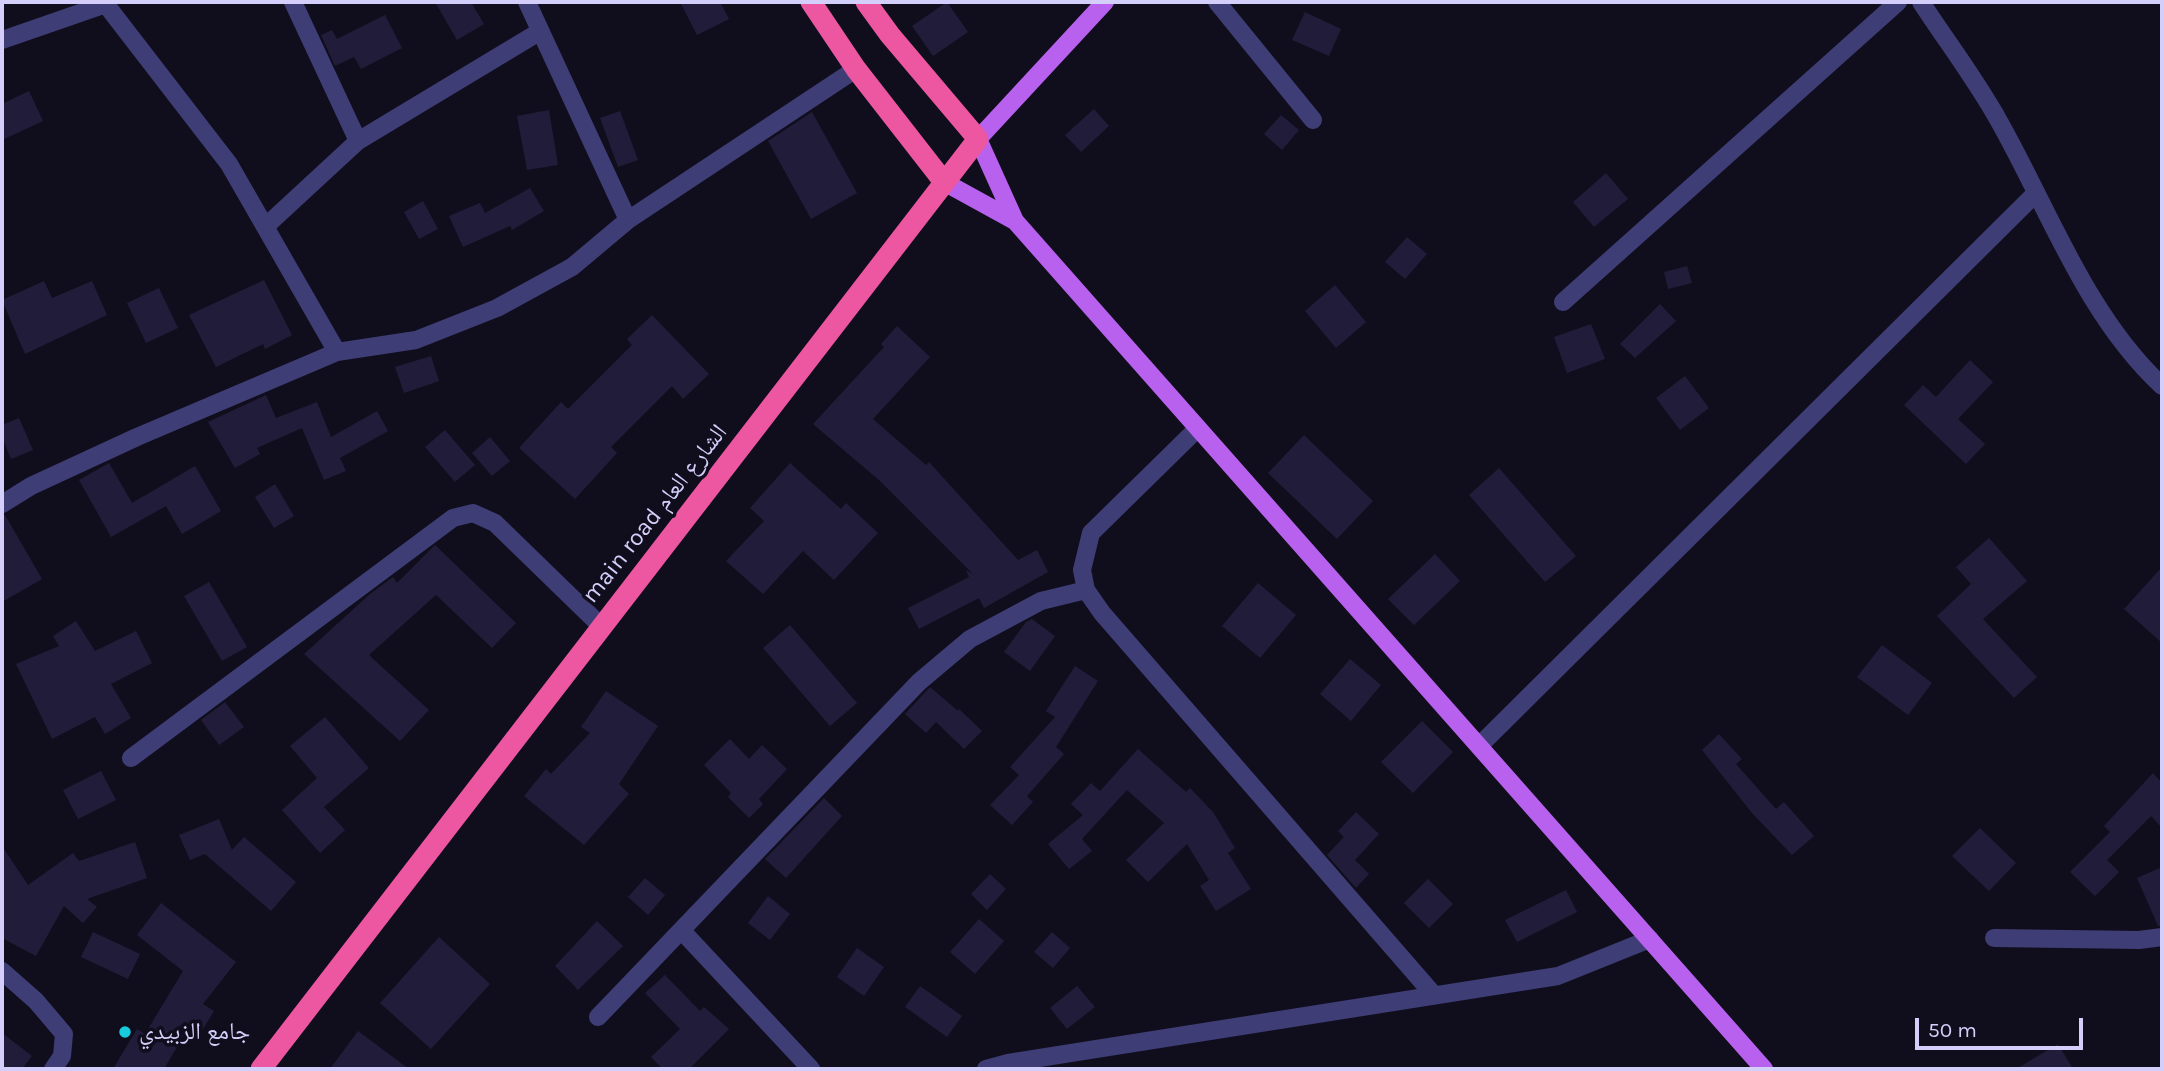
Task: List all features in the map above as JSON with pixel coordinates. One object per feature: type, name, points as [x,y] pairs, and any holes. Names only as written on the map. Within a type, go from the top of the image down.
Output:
[{"type":"highway","points":[[811,2],[856,69],[944,182]]},
{"type":"highway","points":[[866,2],[890,35],[978,139]]},
{"type":"highway","name":"main road الشارع العام","points":[[261,1069],[978,139]]},
{"type":"main road","name":"main road الشارع العام","points":[[978,139],[1105,2]]},
{"type":"main road","points":[[978,139],[1015,221],[1764,1069]]},
{"type":"main road","points":[[944,182],[1015,221]]},
{"type":"street","points":[[293,2],[358,141]]},
{"type":"street","points":[[527,2],[628,220]]},
{"type":"street","points":[[1217,2],[1313,120]]},
{"type":"street","points":[[1563,302],[1898,2]]},
{"type":"street","points":[[1921,2],[2000,122],[2035,194],[2109,324],[2140,365],[2162,386]]},
{"type":"street","points":[[2,40],[105,3],[229,164],[337,352]]},
{"type":"street","points":[[266,226],[358,141],[539,32]]},
{"type":"street","points":[[2,504],[31,486],[136,438],[337,352],[416,340],[497,308],[572,267],[628,220],[856,69]]},
{"type":"street","points":[[1479,746],[2035,194]]},
{"type":"street","points":[[1198,428],[1091,533],[1082,570],[1086,590],[1102,613],[1433,994]]},
{"type":"street","points":[[131,758],[453,518],[473,513],[495,523],[601,626]]},
{"type":"street","points":[[598,1017],[683,932],[919,682],[960,648],[1041,601],[1086,590]]},
{"type":"street","points":[[683,932],[811,1069]]},
{"type":"street","points":[[1994,938],[2139,940],[2162,937]]},
{"type":"street","points":[[986,1069],[1008,1063],[1558,976],[1650,939]]},
{"type":"street","points":[[2,971],[36,1001],[64,1034],[62,1056],[53,1069]]},
{"type":"building","points":[[435,2],[471,2],[484,24],[457,40]]},
{"type":"building","points":[[680,2],[720,2],[729,19],[697,35]]},
{"type":"building","points":[[947,2],[968,32],[933,56],[912,26]]},
{"type":"building","points":[[1305,12],[1341,29],[1329,56],[1292,40]]},
{"type":"building","points":[[385,15],[402,48],[361,69],[354,57],[335,66],[321,35],[332,30],[337,39]]},
{"type":"building","points":[[29,91],[43,121],[2,140],[2,104]]},
{"type":"building","points":[[1094,109],[1109,126],[1081,152],[1065,135]]},
{"type":"building","points":[[549,110],[558,165],[527,170],[517,116]]},
{"type":"building","points":[[620,111],[638,160],[618,167],[600,118]]},
{"type":"building","points":[[812,112],[857,193],[811,219],[768,141]]},
{"type":"building","points":[[1281,115],[1299,130],[1282,150],[1264,134]]},
{"type":"building","points":[[1606,173],[1628,199],[1594,227],[1573,202]]},
{"type":"building","points":[[530,188],[544,211],[512,230],[510,226],[463,247],[449,216],[480,203],[485,213]]},
{"type":"building","points":[[423,201],[438,229],[419,239],[404,212]]},
{"type":"building","points":[[1407,237],[1427,254],[1405,279],[1385,262]]},
{"type":"building","points":[[1687,266],[1692,283],[1668,289],[1664,272]]},
{"type":"building","points":[[264,280],[292,335],[265,349],[263,344],[216,367],[189,315]]},
{"type":"building","points":[[44,281],[52,298],[92,281],[107,315],[25,354],[2,300]]},
{"type":"building","points":[[1335,285],[1366,322],[1336,348],[1305,311]]},
{"type":"building","points":[[159,288],[178,328],[146,343],[127,303]]},
{"type":"building","points":[[1660,304],[1676,321],[1635,358],[1620,344]]},
{"type":"building","points":[[652,315],[709,374],[683,399],[672,386],[611,447],[617,453],[575,499],[519,448],[561,402],[568,409],[632,345],[627,339]]},
{"type":"building","points":[[1591,324],[1605,359],[1567,373],[1554,337]]},
{"type":"building","points":[[897,326],[930,357],[873,419],[926,465],[929,462],[1018,560],[1037,550],[1048,572],[984,608],[979,598],[919,629],[908,608],[969,577],[966,570],[973,574],[880,481],[813,424],[884,347],[881,344]]},
{"type":"building","points":[[431,356],[439,381],[404,393],[395,367]]},
{"type":"building","points":[[1970,360],[1993,382],[1958,419],[1985,444],[1966,464],[1904,405],[1923,385],[1936,397]]},
{"type":"building","points":[[1685,376],[1709,408],[1680,430],[1656,398]]},
{"type":"building","points":[[266,395],[276,418],[317,402],[331,437],[377,411],[388,431],[340,458],[346,471],[324,480],[302,428],[257,448],[260,454],[235,468],[208,422]]},
{"type":"building","points":[[19,418],[33,450],[11,459],[2,437],[2,425]]},
{"type":"building","points":[[445,430],[475,465],[455,482],[425,447]]},
{"type":"building","points":[[1304,435],[1373,501],[1337,539],[1268,473]]},
{"type":"building","points":[[490,437],[510,461],[492,476],[472,453]]},
{"type":"building","points":[[109,463],[132,503],[195,466],[221,511],[182,534],[166,506],[111,537],[79,480]]},
{"type":"building","points":[[790,463],[841,509],[846,503],[878,533],[834,580],[803,551],[763,594],[726,561],[764,521],[750,508]]},
{"type":"building","points":[[1499,468],[1576,556],[1545,582],[1469,495]]},
{"type":"building","points":[[275,484],[294,516],[274,528],[255,497]]},
{"type":"building","points":[[2,515],[5,515],[42,579],[2,602]]},
{"type":"building","points":[[1989,538],[2027,581],[1983,619],[2037,677],[2014,698],[1937,616],[1971,584],[1956,567]]},
{"type":"building","points":[[435,545],[516,623],[492,648],[436,595],[369,655],[429,710],[400,741],[304,654],[370,594],[393,577],[397,583]]},
{"type":"building","points":[[1435,554],[1460,581],[1414,625],[1388,599]]},
{"type":"building","points":[[2162,567],[2162,643],[2124,609]]},
{"type":"building","points":[[209,582],[247,647],[222,661],[184,596]]},
{"type":"building","points":[[1258,583],[1296,615],[1260,658],[1222,626]]},
{"type":"building","points":[[1032,619],[1055,636],[1030,671],[1004,652],[1026,622]]},
{"type":"building","points":[[76,621],[95,651],[136,631],[152,663],[111,684],[131,718],[105,734],[95,717],[52,739],[16,664],[59,646],[53,636]]},
{"type":"building","points":[[790,625],[857,703],[830,726],[763,648]]},
{"type":"building","points":[[1882,645],[1932,683],[1908,715],[1857,677]]},
{"type":"building","points":[[1350,659],[1381,685],[1351,721],[1320,694]]},
{"type":"building","points":[[1075,666],[1098,681],[1056,747],[1064,754],[1027,796],[1033,802],[1012,825],[990,805],[1019,775],[1010,767],[1055,717],[1046,711]]},
{"type":"building","points":[[930,687],[982,731],[964,749],[936,722],[926,733],[905,714]]},
{"type":"building","points":[[606,691],[658,726],[619,784],[629,794],[584,845],[524,796],[546,769],[551,774],[590,733],[581,727]]},
{"type":"building","points":[[225,702],[244,727],[219,745],[201,720]]},
{"type":"building","points":[[325,717],[369,768],[324,807],[345,830],[320,853],[282,810],[317,778],[290,746]]},
{"type":"building","points":[[1422,721],[1453,752],[1413,793],[1381,762]]},
{"type":"building","points":[[1719,734],[1742,759],[1736,764],[1776,809],[1784,802],[1814,836],[1792,855],[1752,813],[1702,750]]},
{"type":"building","points":[[730,739],[749,759],[762,745],[787,769],[759,799],[763,804],[749,818],[728,797],[731,793],[704,765]]},
{"type":"building","points":[[1138,749],[1186,792],[1190,788],[1213,812],[1235,848],[1228,853],[1251,889],[1216,911],[1200,886],[1209,880],[1187,844],[1148,882],[1126,860],[1164,823],[1127,790],[1082,839],[1092,851],[1069,869],[1048,844],[1083,815],[1071,804],[1091,783],[1100,791]]},
{"type":"building","points":[[101,771],[116,800],[78,819],[63,790]]},
{"type":"building","points":[[2153,773],[2162,783],[2162,828],[2151,816],[2107,860],[2119,872],[2095,896],[2070,872],[2110,832],[2104,826]]},
{"type":"building","points":[[824,798],[842,816],[786,878],[765,859]]},
{"type":"building","points":[[1356,812],[1379,834],[1355,860],[1369,874],[1356,888],[1327,855],[1344,837],[1338,831]]},
{"type":"building","points":[[219,819],[232,850],[244,837],[296,882],[271,911],[205,854],[190,860],[179,835]]},
{"type":"building","points":[[1980,828],[2016,863],[1989,891],[1952,856]]},
{"type":"building","points":[[135,842],[147,878],[87,899],[97,907],[83,923],[64,906],[36,956],[2,938],[2,846],[28,885],[73,853],[79,861]]},
{"type":"building","points":[[2162,867],[2162,926],[2158,926],[2137,878]]},
{"type":"building","points":[[990,874],[1006,889],[987,910],[971,894]]},
{"type":"building","points":[[645,878],[665,895],[648,915],[628,897]]},
{"type":"building","points":[[1428,879],[1453,904],[1429,928],[1404,903]]},
{"type":"building","points":[[1566,890],[1577,912],[1517,942],[1505,920]]},
{"type":"building","points":[[768,896],[790,914],[770,940],[748,923]]},
{"type":"building","points":[[161,903],[236,962],[203,1004],[214,1011],[198,1037],[187,1030],[164,1069],[113,1069],[137,1029],[145,1034],[183,971],[137,935]]},
{"type":"building","points":[[979,919],[1004,941],[975,974],[950,952]]},
{"type":"building","points":[[597,921],[623,946],[578,990],[555,966]]},
{"type":"building","points":[[93,932],[140,954],[128,979],[81,957]]},
{"type":"building","points":[[1052,932],[1070,948],[1053,968],[1034,952]]},
{"type":"building","points":[[439,937],[490,984],[431,1049],[380,1003]]},
{"type":"building","points":[[857,948],[884,967],[864,996],[837,977]]},
{"type":"building","points":[[665,975],[700,1011],[704,1007],[729,1029],[689,1069],[663,1069],[651,1057],[680,1029],[645,993]]},
{"type":"building","points":[[920,986],[962,1016],[947,1037],[905,1007]]},
{"type":"building","points":[[1077,986],[1095,1007],[1067,1029],[1050,1008]]},
{"type":"building","points":[[358,1031],[409,1069],[330,1069]]},
{"type":"building","points":[[2,1033],[32,1056],[22,1069],[2,1069]]},
{"type":"building","points":[[2058,1044],[2073,1069],[2016,1069]]},
{"type":"place","name":"جامع الزبيدي","points":[[125,1032]]}]
